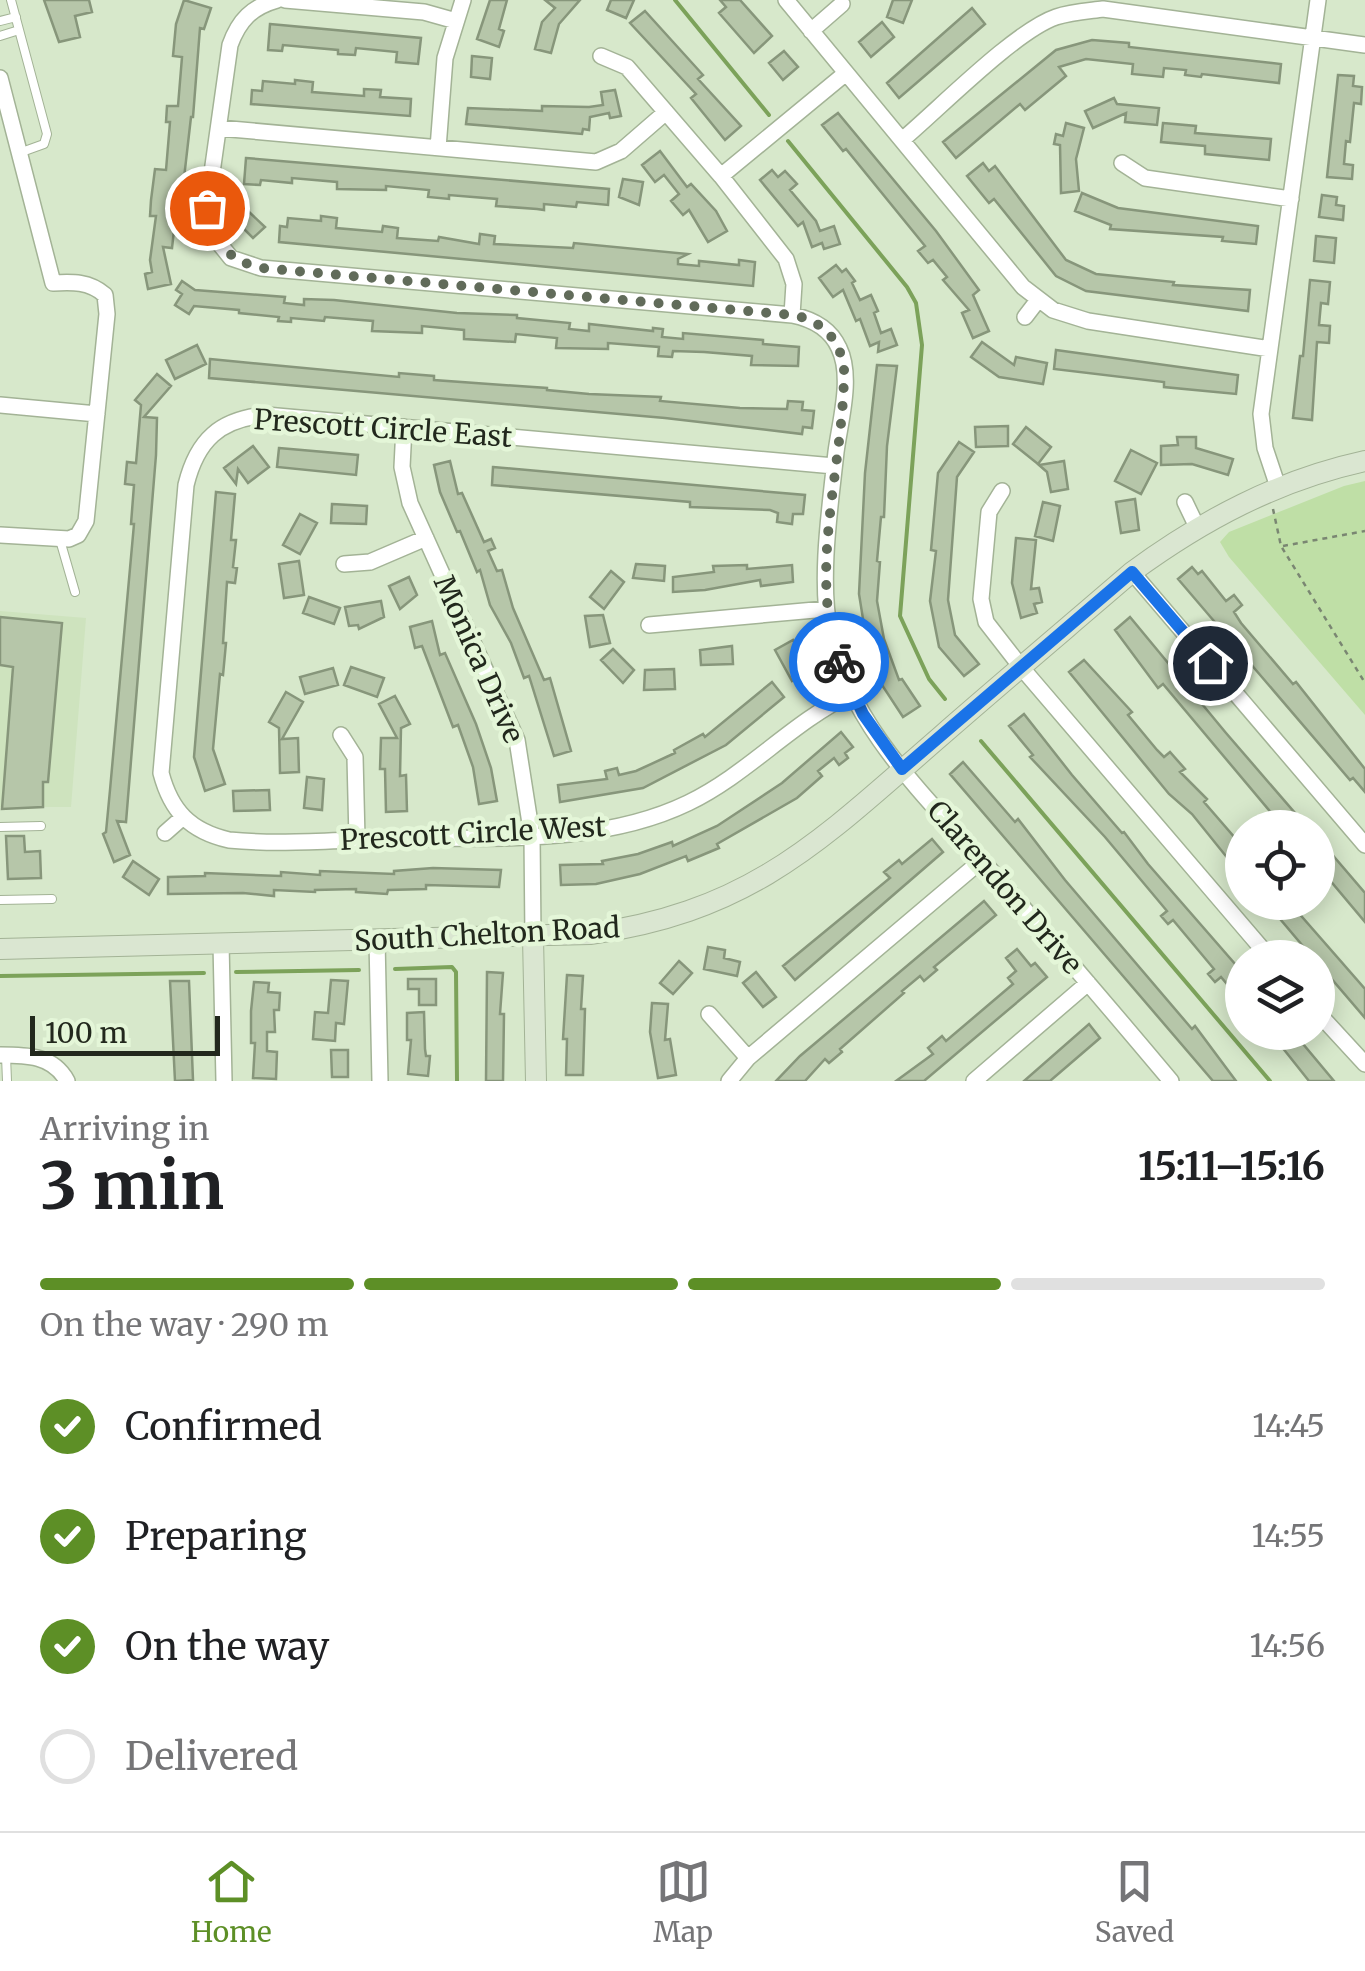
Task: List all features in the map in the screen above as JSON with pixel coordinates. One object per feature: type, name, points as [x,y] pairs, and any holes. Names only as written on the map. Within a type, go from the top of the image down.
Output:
[{"type":"main road","name":"South Chelton Road","points":[[0,949],[533,937],[623,930],[665,920],[728,897],[782,868],[819,842],[1132,572],[1197,527],[1273,489],[1365,461]]},
{"type":"main road","name":"Monica Drive","points":[[533,937],[536,1081]]},
{"type":"street","name":"Clarendon Drive","points":[[277,0],[252,10],[235,31],[207,208],[215,253],[261,268],[792,315],[820,325],[841,350],[844,386],[834,466],[826,609],[834,648],[851,694],[902,769],[1171,1081]]},
{"type":"street","points":[[285,0],[424,12],[456,21]]},
{"type":"street","points":[[438,148],[444,58],[463,0]]},
{"type":"street","points":[[786,0],[1038,300],[1053,310],[1088,321],[1270,349]]},
{"type":"street","points":[[1170,18],[1173,0]]},
{"type":"street","points":[[1273,489],[1261,414],[1318,0]]},
{"type":"street","points":[[811,31],[842,4]]},
{"type":"street","points":[[902,140],[1028,32],[1058,16],[1091,10],[1365,45]]},
{"type":"street","points":[[1016,17],[1028,32]]},
{"type":"street","points":[[600,56],[627,67],[786,259],[794,284],[792,315]]},
{"type":"street","points":[[721,176],[846,73]]},
{"type":"street","points":[[0,78],[53,283],[88,284],[104,295],[107,314],[86,521],[78,535],[60,540],[0,535]]},
{"type":"street","points":[[219,128],[596,162],[621,151],[666,112]]},
{"type":"street","points":[[1122,163],[1145,178],[1291,199]]},
{"type":"street","points":[[1025,317],[1038,300]]},
{"type":"street","points":[[0,405],[97,414]]},
{"type":"street","name":"Prescott Circle East","points":[[182,818],[167,796],[161,762],[186,485],[191,467],[215,432],[232,421],[266,415],[834,466]]},
{"type":"street","points":[[202,418],[215,432]]},
{"type":"street","name":"Monica Drive","points":[[404,427],[404,483],[517,740],[532,836],[533,937]]},
{"type":"street","points":[[1002,492],[990,512],[981,599],[986,622],[1020,667],[1255,940]]},
{"type":"street","points":[[1185,502],[1197,527]]},
{"type":"street","points":[[344,564],[370,562],[426,538]]},
{"type":"street","points":[[1132,572],[1365,845]]},
{"type":"street","points":[[649,624],[826,609]]},
{"type":"street","name":"Prescott Circle West","points":[[182,818],[204,833],[228,840],[532,836],[617,827],[682,806],[737,776],[807,718],[851,694]]},
{"type":"street","points":[[341,736],[355,757],[357,840]]},
{"type":"street","points":[[165,833],[182,818]]},
{"type":"street","points":[[729,1081],[748,1058],[982,860]]},
{"type":"street","points":[[377,940],[380,1081]]},
{"type":"street","points":[[221,943],[224,1081]]},
{"type":"street","points":[[974,1081],[1088,983]]},
{"type":"street","points":[[709,1014],[748,1058]]},
{"type":"street","points":[[1335,1031],[1365,1064]]},
{"type":"street","points":[[3,1055],[40,1058],[52,1064],[66,1081]]},
{"type":"lane","points":[[12,0],[46,134],[44,144],[20,153]]},
{"type":"lane","points":[[0,21],[16,16]]},
{"type":"lane","points":[[0,36],[20,30]]},
{"type":"lane","points":[[60,540],[75,592]]},
{"type":"lane","points":[[0,827],[42,826]]},
{"type":"lane","points":[[0,900],[52,899]]},
{"type":"lane","points":[[3,1055],[8,1081]]},
{"type":"path","points":[[1273,489],[1281,546],[1365,683]]},
{"type":"path","points":[[1281,546],[1365,531]]},
{"type":"shaded area","points":[[1365,481],[1365,715],[1220,542],[1229,532]]},
{"type":"shaded area","points":[[0,611],[86,618],[71,807],[0,807]]},
{"type":"building","points":[[44,0],[89,0],[92,12],[75,16],[80,37],[59,42]]},
{"type":"building","points":[[184,0],[211,8],[204,29],[200,28],[193,117],[172,248],[163,247],[171,284],[148,289],[145,274],[152,272],[156,216],[150,216],[151,200],[155,169],[166,170],[170,122],[166,122],[167,106],[178,106],[182,57],[173,56],[176,24]]},
{"type":"building","points":[[490,0],[507,0],[499,29],[504,31],[499,47],[477,39]]},
{"type":"building","points":[[545,0],[580,0],[559,24],[551,53],[535,49],[542,22],[555,8]]},
{"type":"building","points":[[611,0],[634,0],[626,18],[607,10]]},
{"type":"building","points":[[720,0],[740,0],[772,36],[754,53],[719,13],[726,7]]},
{"type":"building","points":[[893,0],[912,0],[903,23],[887,17]]},
{"type":"building","points":[[972,8],[985,24],[899,98],[887,83]]},
{"type":"building","points":[[645,11],[703,75],[698,79],[741,126],[725,140],[691,98],[696,94],[630,23]]},
{"type":"building","points":[[882,22],[894,37],[871,57],[859,42]]},
{"type":"building","points":[[270,24],[421,38],[418,64],[396,62],[397,52],[356,48],[355,55],[283,45],[282,51],[268,50]]},
{"type":"building","points":[[1092,40],[1281,64],[1279,83],[1185,75],[1186,70],[1164,68],[1163,77],[1132,74],[1133,64],[1086,59],[1059,67],[1066,76],[1025,110],[1020,104],[956,158],[943,142],[1056,50]]},
{"type":"building","points":[[784,51],[798,67],[783,80],[769,63]]},
{"type":"building","points":[[472,56],[492,58],[490,79],[471,77]]},
{"type":"building","points":[[1338,75],[1354,76],[1353,86],[1362,87],[1361,104],[1354,103],[1350,142],[1346,141],[1344,164],[1353,165],[1352,179],[1327,177]]},
{"type":"building","points":[[295,80],[313,82],[312,92],[364,96],[364,89],[381,90],[380,97],[411,99],[410,116],[251,104],[252,90],[262,91],[263,81],[295,84]]},
{"type":"building","points":[[615,90],[621,116],[610,118],[609,113],[590,117],[589,130],[583,129],[582,134],[466,124],[468,108],[542,111],[542,106],[589,107],[603,105],[601,92]]},
{"type":"building","points":[[1114,98],[1117,104],[1159,108],[1157,125],[1125,122],[1126,113],[1093,128],[1085,111]]},
{"type":"building","points":[[838,113],[936,231],[979,290],[973,295],[989,331],[973,338],[962,313],[969,310],[943,280],[947,277],[933,260],[928,263],[918,251],[925,246],[822,125]]},
{"type":"building","points":[[1066,123],[1084,128],[1076,159],[1079,191],[1061,193],[1060,145],[1054,144],[1056,134],[1063,136]]},
{"type":"building","points":[[1163,123],[1196,126],[1195,133],[1271,139],[1269,160],[1205,154],[1205,146],[1161,142]]},
{"type":"building","points":[[660,151],[687,187],[691,184],[716,211],[727,231],[708,242],[689,210],[683,215],[671,201],[679,194],[664,175],[655,182],[642,165]]},
{"type":"building","points":[[246,158],[609,189],[608,205],[544,204],[544,210],[496,206],[497,199],[428,197],[429,190],[386,186],[386,190],[337,189],[337,182],[292,178],[292,183],[261,180],[260,185],[244,184]]},
{"type":"building","points":[[983,163],[989,171],[995,166],[1066,260],[1096,274],[1250,290],[1248,311],[1086,291],[1056,276],[994,199],[989,203],[967,176]]},
{"type":"building","points":[[772,170],[778,177],[785,171],[797,184],[790,190],[820,231],[834,226],[840,244],[824,249],[822,243],[812,247],[803,222],[798,226],[760,180]]},
{"type":"building","points":[[623,179],[643,182],[639,205],[619,197]]},
{"type":"building","points":[[1082,193],[1118,208],[1258,226],[1256,244],[1222,241],[1223,237],[1110,229],[1111,225],[1075,211]]},
{"type":"building","points":[[1322,195],[1337,197],[1336,205],[1344,206],[1343,220],[1319,217]]},
{"type":"building","points":[[248,211],[265,227],[253,238],[237,222]]},
{"type":"building","points":[[321,216],[337,218],[336,228],[382,232],[383,226],[398,228],[397,238],[438,241],[439,237],[479,244],[480,234],[495,236],[494,244],[573,248],[574,243],[688,254],[678,259],[678,264],[755,262],[753,286],[279,242],[280,226],[287,227],[288,218],[321,221]]},
{"type":"building","points":[[1316,236],[1336,238],[1334,263],[1314,261]]},
{"type":"building","points":[[836,265],[842,272],[846,269],[855,281],[852,283],[860,300],[871,295],[881,333],[891,329],[897,345],[878,352],[879,342],[870,346],[843,290],[833,297],[819,278]]},
{"type":"building","points":[[1310,280],[1330,282],[1328,304],[1321,303],[1319,325],[1330,326],[1329,343],[1317,342],[1312,420],[1293,418]]},
{"type":"building","points":[[182,281],[195,290],[285,297],[284,303],[304,305],[304,299],[334,300],[517,315],[570,323],[569,329],[589,331],[589,324],[663,329],[662,337],[683,339],[683,333],[763,340],[763,344],[799,347],[798,366],[751,365],[752,356],[704,352],[673,351],[672,357],[658,356],[659,347],[608,343],[608,349],[556,348],[557,338],[516,334],[515,342],[464,339],[464,330],[422,326],[422,333],[372,331],[373,321],[325,317],[324,321],[278,321],[279,317],[194,306],[189,314],[175,305],[182,294],[176,290]]},
{"type":"building","points":[[982,342],[1014,365],[1016,357],[1047,363],[1043,384],[999,377],[971,357]]},
{"type":"building","points":[[197,345],[206,364],[175,379],[166,360]]},
{"type":"building","points":[[1056,350],[1238,375],[1236,394],[1054,369]]},
{"type":"building","points":[[210,359],[399,377],[399,373],[434,376],[434,380],[661,397],[660,401],[740,408],[787,409],[788,401],[803,402],[802,410],[814,411],[812,428],[803,427],[802,434],[665,418],[209,378]]},
{"type":"building","points":[[877,365],[897,366],[877,561],[877,601],[884,639],[899,680],[920,706],[903,717],[880,682],[868,650],[859,594],[865,473]]},
{"type":"building","points":[[157,374],[171,386],[144,417],[157,418],[156,455],[126,822],[117,821],[130,855],[114,862],[103,834],[134,524],[134,485],[125,484],[127,462],[136,463],[141,405],[135,400]]},
{"type":"building","points":[[1008,426],[1008,446],[976,447],[975,427]]},
{"type":"building","points":[[1026,427],[1051,447],[1038,464],[1013,444]]},
{"type":"building","points":[[1177,437],[1196,437],[1196,448],[1233,459],[1228,475],[1192,464],[1161,465],[1161,446],[1178,445]]},
{"type":"building","points":[[959,442],[974,452],[957,477],[948,600],[955,635],[979,664],[964,676],[939,647],[930,601],[938,473]]},
{"type":"building","points":[[253,446],[269,467],[248,483],[238,469],[236,484],[224,468]]},
{"type":"building","points":[[279,448],[358,455],[356,475],[277,467]]},
{"type":"building","points":[[1131,450],[1157,463],[1141,494],[1115,481]]},
{"type":"building","points":[[450,461],[458,494],[462,493],[484,542],[491,539],[495,548],[488,551],[497,571],[502,570],[513,608],[544,680],[550,678],[571,751],[554,756],[529,676],[524,678],[490,605],[480,570],[477,572],[440,492],[434,465]]},
{"type":"building","points":[[1064,461],[1068,489],[1051,492],[1047,472],[1039,465]]},
{"type":"building","points":[[493,467],[805,495],[803,514],[793,514],[792,524],[777,522],[778,513],[770,510],[690,507],[690,502],[492,485]]},
{"type":"building","points":[[216,492],[235,494],[231,540],[236,540],[233,567],[237,568],[235,583],[227,582],[226,643],[213,749],[225,784],[205,791],[194,757]]},
{"type":"building","points":[[1135,499],[1139,530],[1121,533],[1116,502]]},
{"type":"building","points":[[1043,502],[1060,506],[1053,541],[1035,536]]},
{"type":"building","points":[[332,504],[367,506],[366,524],[331,523]]},
{"type":"building","points":[[300,514],[317,523],[300,554],[283,545]]},
{"type":"building","points":[[1016,538],[1036,540],[1031,589],[1039,588],[1042,602],[1034,604],[1037,613],[1021,618],[1012,583]]},
{"type":"building","points":[[299,561],[304,595],[284,598],[279,564]]},
{"type":"building","points":[[636,564],[665,566],[664,581],[633,578]]},
{"type":"building","points":[[747,565],[747,569],[792,565],[793,582],[761,586],[760,580],[673,592],[673,577],[714,572],[713,566]]},
{"type":"building","points":[[1192,567],[1198,574],[1202,571],[1226,601],[1234,595],[1242,605],[1234,612],[1241,623],[1293,684],[1296,682],[1365,769],[1365,792],[1353,778],[1350,780],[1178,579]]},
{"type":"building","points":[[611,571],[624,582],[604,609],[590,597]]},
{"type":"building","points":[[409,577],[417,595],[400,609],[389,586]]},
{"type":"building","points":[[309,597],[340,608],[334,624],[303,613]]},
{"type":"building","points":[[381,601],[384,617],[359,629],[358,625],[349,626],[345,607]]},
{"type":"building","points":[[603,615],[610,643],[590,647],[585,616]]},
{"type":"building","points":[[0,617],[62,623],[43,807],[2,809],[13,667],[0,665]]},
{"type":"building","points":[[1130,617],[1292,810],[1269,810],[1163,684],[1158,688],[1115,630]]},
{"type":"building","points":[[432,621],[440,655],[445,653],[476,724],[497,801],[479,804],[473,767],[458,725],[453,727],[422,646],[415,648],[410,627]]},
{"type":"building","points":[[793,640],[810,671],[792,681],[775,650]]},
{"type":"building","points":[[732,646],[733,664],[701,665],[700,650]]},
{"type":"building","points":[[613,649],[634,670],[623,683],[601,660]]},
{"type":"building","points":[[1084,660],[1132,712],[1128,715],[1157,750],[1164,757],[1170,752],[1185,769],[1180,772],[1207,799],[1204,802],[1225,826],[1225,855],[1192,814],[1169,794],[1069,672]]},
{"type":"building","points":[[351,667],[384,678],[377,697],[344,685]]},
{"type":"building","points":[[333,668],[338,685],[305,694],[300,677]]},
{"type":"building","points":[[674,669],[675,689],[644,690],[645,670]]},
{"type":"building","points":[[772,682],[784,697],[726,745],[643,788],[560,802],[558,785],[607,779],[605,771],[617,768],[619,775],[636,771],[675,753],[674,750],[703,734],[705,737]]},
{"type":"building","points":[[286,692],[303,702],[282,739],[298,738],[299,772],[280,773],[279,728],[269,722]]},
{"type":"building","points":[[395,696],[410,724],[401,728],[400,776],[406,775],[407,811],[386,812],[385,769],[380,769],[381,738],[397,738],[379,704]]},
{"type":"building","points":[[1024,714],[1124,832],[1225,952],[1225,982],[1221,977],[1215,982],[1208,974],[1214,969],[1173,920],[1168,924],[1161,916],[1167,911],[1030,757],[1033,755],[1009,726]]},
{"type":"building","points":[[841,732],[853,747],[845,753],[848,758],[839,765],[834,758],[818,771],[822,776],[797,798],[717,844],[719,848],[640,874],[596,884],[561,885],[560,865],[603,864],[602,861],[672,842],[673,846],[717,826],[782,783]]},
{"type":"building","points":[[963,762],[1015,822],[1018,819],[1192,1029],[1195,1026],[1236,1081],[1213,1081],[950,774]]},
{"type":"building","points":[[307,777],[324,779],[322,810],[304,808]]},
{"type":"building","points":[[269,790],[270,810],[234,811],[233,791]]},
{"type":"building","points":[[6,836],[24,836],[25,852],[40,851],[41,878],[8,879]]},
{"type":"building","points":[[932,839],[943,852],[795,980],[783,966],[890,878],[884,872],[899,860],[902,864]]},
{"type":"building","points":[[1335,858],[1365,893],[1365,922],[1335,886]]},
{"type":"building","points":[[133,861],[159,879],[149,895],[123,877]]},
{"type":"building","points":[[433,868],[501,870],[499,887],[426,885],[426,889],[388,890],[387,894],[356,889],[274,890],[274,896],[168,894],[168,877],[205,873],[394,874]]},
{"type":"building","points":[[984,901],[996,915],[934,967],[937,970],[924,981],[920,976],[902,991],[840,1049],[842,1052],[829,1063],[825,1059],[805,1081],[776,1081],[800,1056]]},
{"type":"building","points":[[1281,920],[1305,920],[1322,940],[1298,940]]},
{"type":"building","points":[[708,947],[725,950],[724,958],[740,962],[737,976],[704,969]]},
{"type":"building","points":[[1017,949],[1047,977],[924,1081],[896,1081],[933,1054],[928,1048],[942,1036],[946,1041],[1013,984],[1008,978],[1016,971],[1006,958]]},
{"type":"building","points":[[1335,955],[1365,989],[1365,1018],[1335,983]]},
{"type":"building","points":[[679,961],[692,973],[673,994],[660,983]]},
{"type":"building","points":[[487,972],[503,973],[503,1081],[486,1081]]},
{"type":"building","points":[[756,972],[776,997],[763,1007],[743,983]]},
{"type":"building","points":[[567,975],[583,976],[583,1075],[566,1075],[567,1039],[563,1039]]},
{"type":"building","points":[[408,979],[436,979],[436,1005],[419,1005],[419,989],[408,989]]},
{"type":"building","points":[[331,980],[348,981],[344,1024],[336,1023],[335,1041],[313,1039],[315,1012],[328,1013]]},
{"type":"building","points":[[170,981],[189,981],[193,1080],[175,1081]]},
{"type":"building","points":[[254,982],[269,983],[268,992],[280,993],[279,1010],[274,1010],[275,1032],[267,1032],[267,1051],[277,1052],[276,1079],[253,1078]]},
{"type":"building","points":[[652,1003],[668,1004],[665,1040],[670,1039],[676,1075],[658,1078],[650,1032]]},
{"type":"building","points":[[424,1012],[425,1049],[426,1056],[430,1056],[428,1076],[408,1074],[411,1040],[407,1040],[407,1013]]},
{"type":"building","points":[[1089,1024],[1100,1038],[1050,1081],[1024,1081]]},
{"type":"building","points":[[331,1050],[348,1050],[348,1077],[332,1077]]},
{"type":"building","points":[[1284,1050],[1308,1050],[1334,1081],[1309,1081]]},
{"type":"waterway","points":[[675,0],[769,115]]},
{"type":"waterway","points":[[788,141],[916,303],[922,345],[900,616],[929,679],[945,699]]},
{"type":"waterway","points":[[981,741],[1270,1081]]},
{"type":"waterway","points":[[395,969],[452,967],[456,972],[457,1081]]},
{"type":"waterway","points":[[236,972],[359,970]]},
{"type":"waterway","points":[[0,976],[204,973]]},
{"type":"way so far","points":[[207,208],[209,224],[222,248],[231,258],[261,268],[792,315],[820,325],[841,350],[844,366],[826,570],[826,609],[839,662]]},
{"type":"route","points":[[839,662],[851,694],[902,769],[1132,572],[1210,663]]}]
